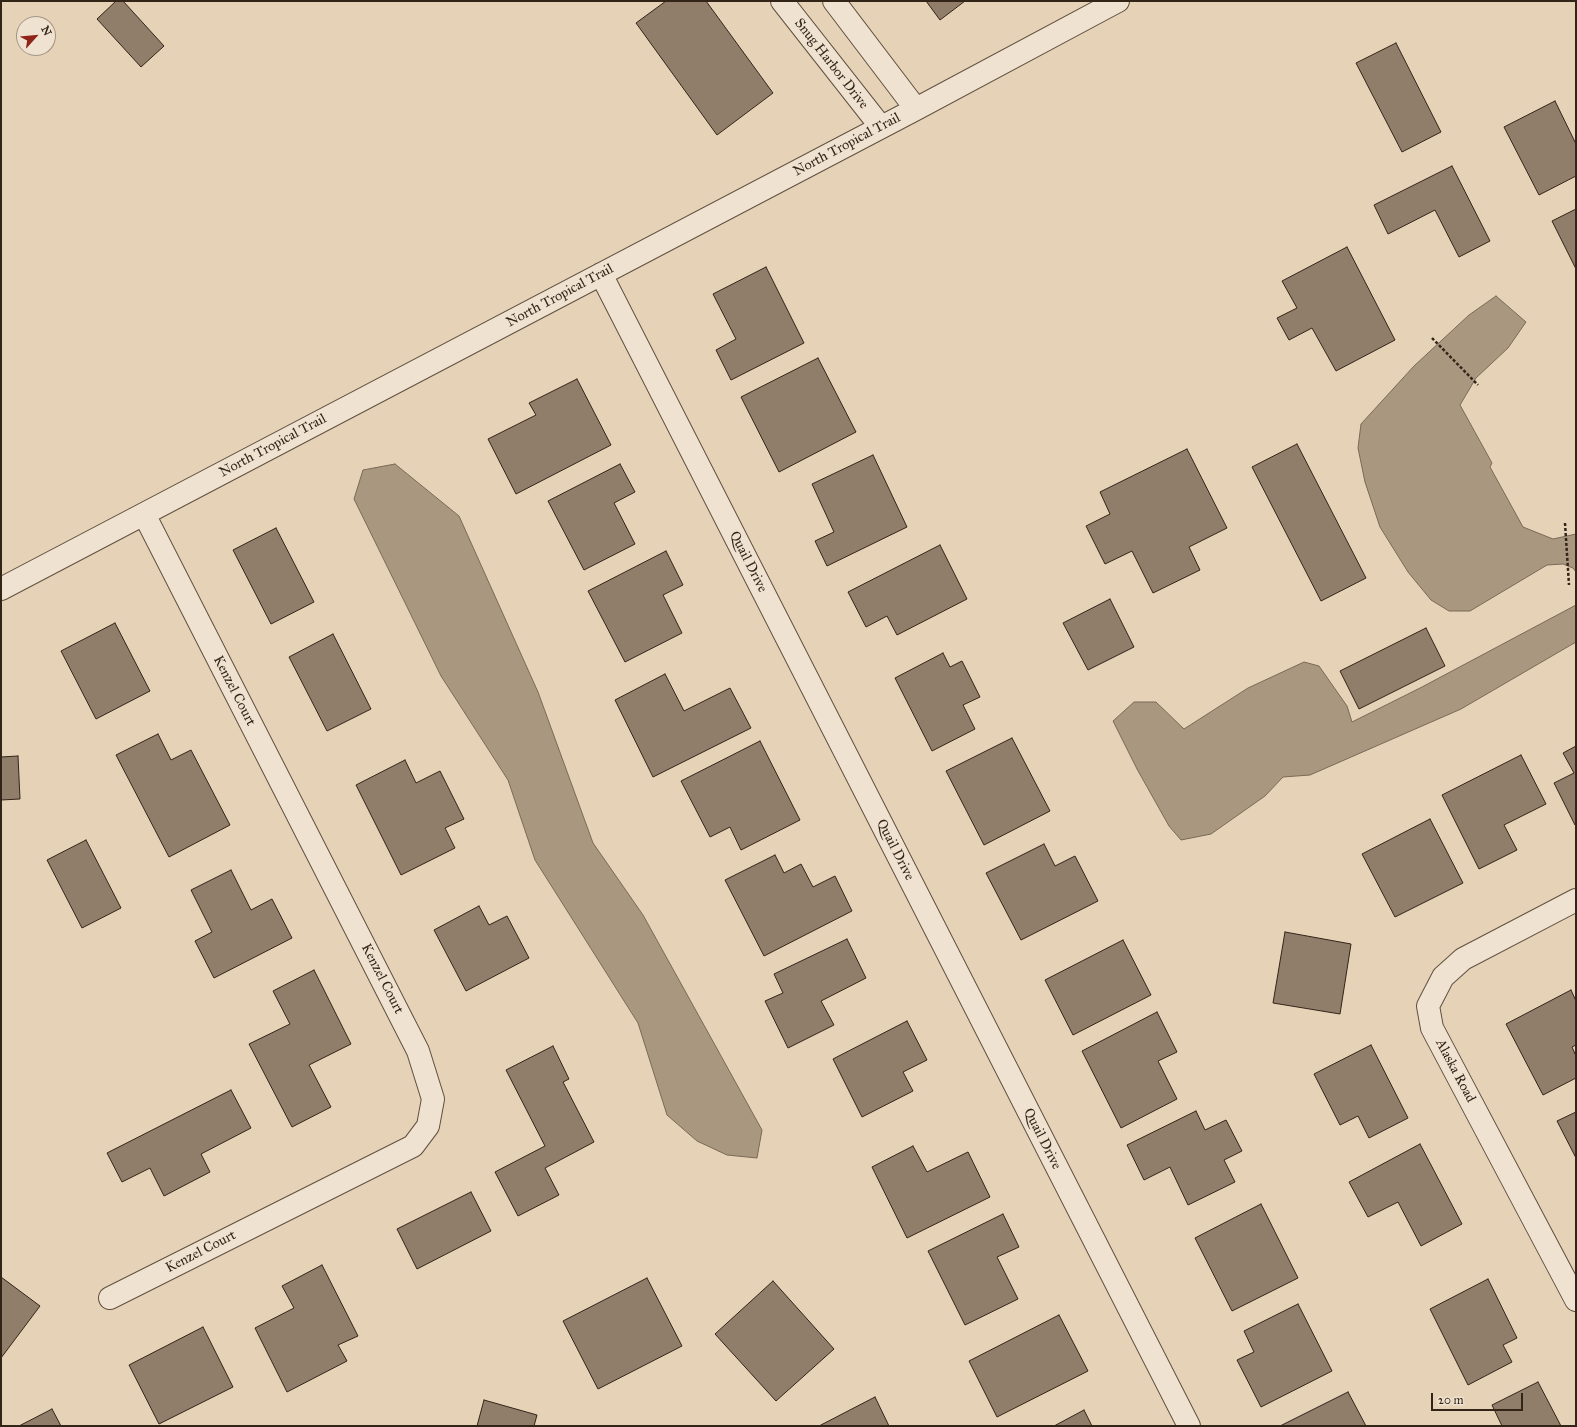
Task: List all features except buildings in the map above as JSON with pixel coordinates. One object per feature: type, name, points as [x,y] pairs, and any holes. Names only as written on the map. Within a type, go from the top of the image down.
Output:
[{"type":"street","name":"Snug Harbor Drive","points":[[782,1],[881,127]]},
{"type":"street","points":[[834,1],[916,109]]},
{"type":"street","name":"North Tropical Trail","points":[[1,589],[916,109],[1118,1]]},
{"type":"street","name":"Quail Drive","points":[[601,274],[1188,1426]]},
{"type":"street","name":"Kenzel Court","points":[[110,1298],[413,1146],[428,1126],[433,1099],[418,1051],[144,514]]},
{"type":"street","name":"Alaska Road","points":[[1575,1293],[1432,1028],[1428,1006],[1443,977],[1463,959],[1576,900]]},
{"type":"path","points":[[1432,338],[1478,385]]},
{"type":"path","points":[[1565,522],[1569,585]]},
{"type":"shaded area","points":[[1496,296],[1526,322],[1508,348],[1476,378],[1460,405],[1492,463],[1490,467],[1523,527],[1553,539],[1576,534],[1576,572],[1573,568],[1563,564],[1547,565],[1470,611],[1449,611],[1431,600],[1408,572],[1380,527],[1365,482],[1358,448],[1361,424],[1414,366],[1469,315]]},
{"type":"shaded area","points":[[395,464],[459,516],[538,692],[593,843],[643,915],[762,1130],[757,1158],[727,1155],[697,1141],[667,1115],[638,1023],[535,860],[508,780],[441,676],[354,499],[363,470]]},
{"type":"shaded area","points":[[1576,605],[1576,642],[1461,709],[1310,775],[1283,777],[1265,796],[1211,834],[1181,840],[1169,826],[1137,769],[1113,721],[1134,702],[1156,702],[1184,729],[1248,688],[1304,662],[1319,666],[1347,706],[1352,722],[1422,687]]}]
